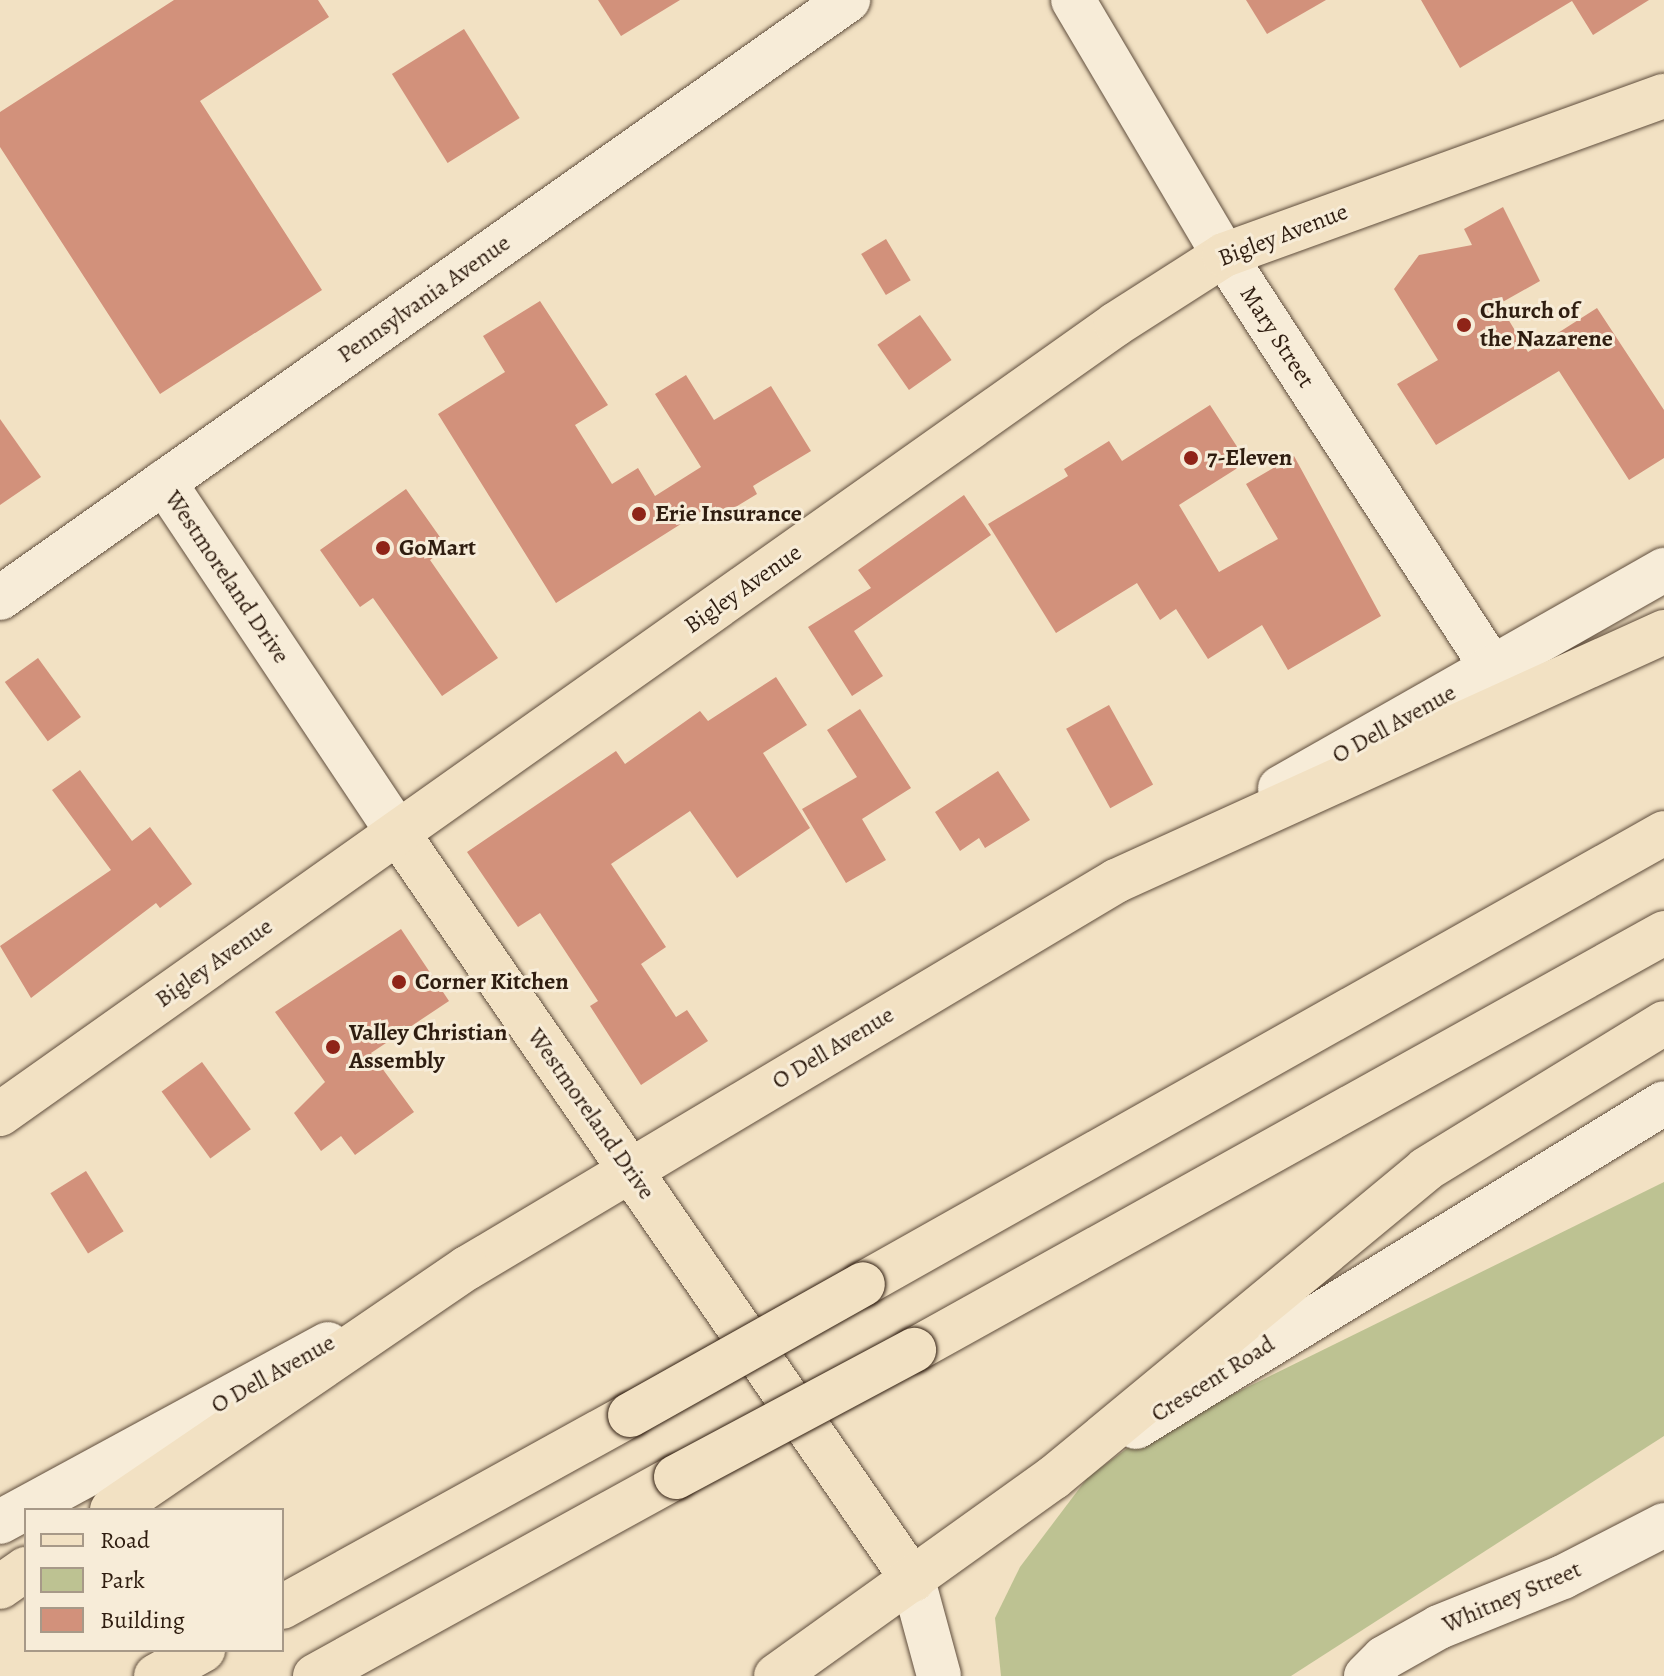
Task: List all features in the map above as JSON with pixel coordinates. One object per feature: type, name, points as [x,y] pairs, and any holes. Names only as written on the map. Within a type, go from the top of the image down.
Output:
[{"type":"main road","name":"Bigley Avenue","points":[[0,1114],[399,835],[1116,324],[1224,255],[1664,96]]},
{"type":"main road","points":[[1116,881],[1664,632]]},
{"type":"main road","points":[[284,1606],[630,1415],[1664,833]]},
{"type":"main road","name":"Westmoreland Drive","points":[[399,835],[913,1580]]},
{"type":"main road","name":"O Dell Avenue","points":[[467,1268],[1116,881]]},
{"type":"main road","points":[[315,1676],[914,1350],[1664,933]]},
{"type":"main road","points":[[1053,1478],[1426,1169],[1664,1023]]},
{"type":"main road","points":[[115,1508],[467,1268]]},
{"type":"main road","name":"Crescent Road","points":[[776,1676],[1053,1478]]},
{"type":"main road","points":[[0,1587],[24,1570]]},
{"type":"main road","points":[[156,1676],[199,1652]]},
{"type":"street","name":"Pennsylvania Avenue","points":[[0,598],[848,0]]},
{"type":"street","name":"Mary Street","points":[[1073,0],[1224,255],[1492,668]]},
{"type":"street","name":"Westmoreland Drive","points":[[164,482],[399,835]]},
{"type":"street","name":"O Dell Avenue","points":[[1116,881],[1664,570]]},
{"type":"street","name":"Crescent Road","points":[[1053,1478],[1664,1103]]},
{"type":"street","name":"O Dell Avenue","points":[[26,1508],[467,1268]]},
{"type":"street","name":"O Dell Avenue","points":[[0,1522],[24,1509]]},
{"type":"street","name":"Whitney Street","points":[[1366,1676],[1384,1658],[1439,1627],[1563,1577],[1664,1525]]},
{"type":"street","name":"Westmoreland Drive","points":[[913,1580],[939,1676]]},
{"type":"green space","points":[[1664,1182],[1664,1436],[1291,1676],[1001,1676],[995,1618],[1020,1567],[1088,1477],[1136,1442]]},
{"type":"building","points":[[174,0],[318,0],[329,17],[200,101],[322,290],[160,394],[0,147],[0,112]]},
{"type":"building","points":[[598,0],[680,0],[621,36]]},
{"type":"building","points":[[1246,0],[1326,0],[1267,34]]},
{"type":"building","points":[[1421,0],[1649,0],[1593,35],[1572,1],[1460,68]]},
{"type":"building","points":[[464,29],[520,118],[448,163],[392,74]]},
{"type":"building","points":[[1503,207],[1540,281],[1499,304],[1528,352],[1597,308],[1664,410],[1664,458],[1629,480],[1559,371],[1436,445],[1397,384],[1438,360],[1394,289],[1419,255],[1472,245],[1464,229]]},
{"type":"building","points":[[886,239],[911,280],[886,295],[861,254]]},
{"type":"building","points":[[540,301],[608,405],[575,425],[612,484],[638,468],[655,496],[701,467],[655,394],[686,375],[714,420],[771,386],[811,451],[753,486],[757,494],[711,522],[703,510],[556,603],[438,414],[505,372],[483,336]]},
{"type":"building","points":[[920,315],[952,360],[909,390],[877,345]]},
{"type":"building","points":[[1210,405],[1247,462],[1179,505],[1219,572],[1278,539],[1246,484],[1294,456],[1381,616],[1288,670],[1262,625],[1208,659],[1176,609],[1160,620],[1137,583],[1056,633],[988,524],[1068,476],[1064,469],[1109,441],[1122,461]]},
{"type":"building","points":[[0,419],[41,477],[0,505]]},
{"type":"building","points":[[406,489],[447,547],[430,560],[498,658],[442,696],[373,598],[360,607],[320,550]]},
{"type":"building","points":[[964,495],[991,535],[854,631],[883,676],[852,696],[808,627],[871,588],[858,570]]},
{"type":"building","points":[[38,658],[81,717],[48,741],[5,682]]},
{"type":"building","points":[[776,677],[807,725],[763,753],[810,828],[737,878],[690,811],[611,864],[666,947],[641,964],[676,1017],[687,1010],[708,1041],[641,1085],[590,1006],[598,1001],[540,913],[518,927],[467,852],[616,751],[625,764],[700,711],[708,721]]},
{"type":"building","points":[[1109,705],[1153,785],[1110,808],[1066,729]]},
{"type":"building","points":[[860,709],[911,788],[862,819],[886,860],[846,883],[802,809],[857,777],[827,730]]},
{"type":"building","points":[[80,770],[132,841],[150,827],[192,884],[160,908],[156,903],[31,998],[0,946],[111,870],[52,790]]},
{"type":"building","points":[[998,771],[1030,820],[985,848],[979,838],[960,851],[935,812]]},
{"type":"building","points":[[401,929],[449,1001],[371,1053],[414,1112],[355,1155],[341,1136],[321,1151],[294,1113],[325,1082],[275,1012]]},
{"type":"building","points":[[202,1062],[251,1129],[210,1159],[162,1091]]},
{"type":"building","points":[[86,1171],[124,1231],[88,1253],[50,1193]]},
{"type":"place","name":"Church of the Nazarene","points":[[1464,325]]},
{"type":"place","name":"7-Eleven","points":[[1191,458]]},
{"type":"place","name":"Erie Insurance","points":[[639,514]]},
{"type":"place","name":"GoMart","points":[[383,548]]},
{"type":"place","name":"Corner Kitchen","points":[[399,982]]},
{"type":"place","name":"Valley Christian Assembly","points":[[333,1047]]}]
